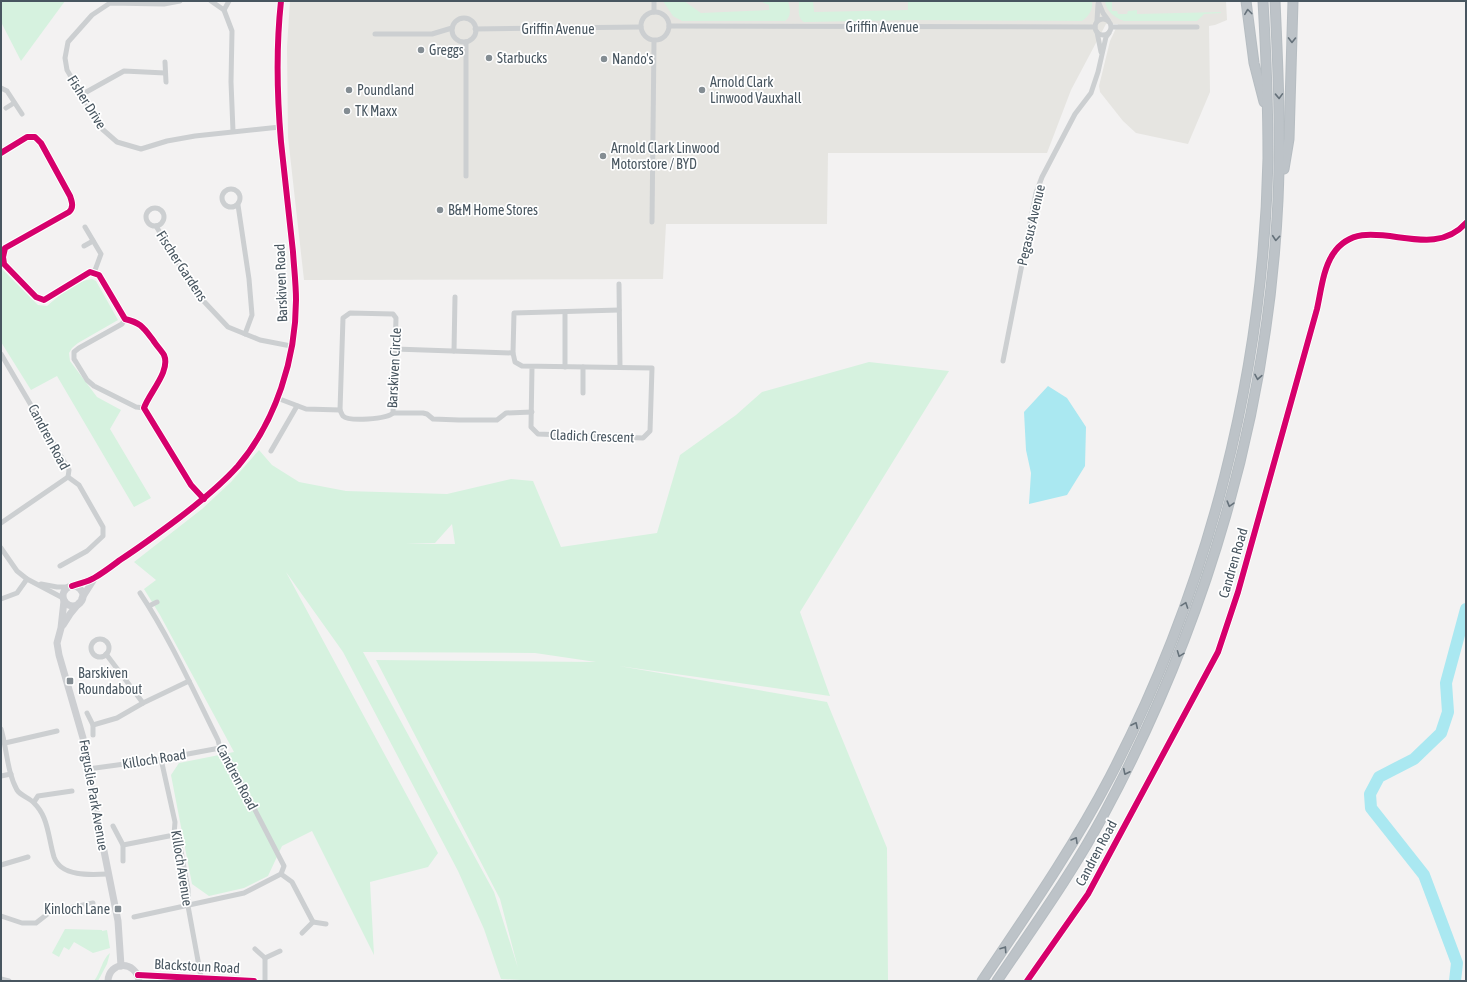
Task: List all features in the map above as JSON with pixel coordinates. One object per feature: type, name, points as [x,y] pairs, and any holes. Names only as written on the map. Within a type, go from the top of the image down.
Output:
[{"type":"highway","points":[[1246,1],[1254,63],[1268,119]]},
{"type":"highway","points":[[982,981],[1073,844],[1109,778],[1163,662],[1197,570],[1218,503],[1238,422],[1254,329],[1264,233],[1268,160],[1268,119],[1263,1]]},
{"type":"highway","points":[[997,981],[1066,878],[1104,815],[1144,736],[1177,661],[1221,536],[1234,490],[1257,384],[1270,296],[1278,200],[1279,104],[1275,1]]},
{"type":"highway","points":[[1278,200],[1289,139],[1293,1]]},
{"type":"street","name":"Fisher Drive","points":[[180,1],[164,4],[110,3],[92,15],[68,42],[65,58],[67,70],[101,128],[117,142],[141,149],[167,141],[233,131],[280,127]]},
{"type":"street","points":[[211,1],[224,10],[232,30],[231,82],[233,131]]},
{"type":"street","points":[[224,10],[229,1]]},
{"type":"street","name":"Barskiven Road","points":[[70,586],[94,579],[150,540],[204,499],[238,465],[254,443],[268,419],[277,398],[287,369],[295,326],[296,299],[280,127],[278,56],[281,1]]},
{"type":"street","points":[[654,1],[654,12]]},
{"type":"street","points":[[1098,1],[1109,20],[1111,30]]},
{"type":"street","points":[[1098,1],[1096,27],[1102,53]]},
{"type":"street","points":[[654,12],[662,14],[666,17],[669,26],[665,36],[660,40],[654,40],[646,37],[641,27],[641,23],[646,16],[654,12]]},
{"type":"street","points":[[375,34],[432,34],[452,28],[456,22],[467,19],[472,23],[475,29],[474,36],[466,42],[459,41],[455,38],[452,28]]},
{"type":"street","points":[[1096,27],[1101,19],[1109,20]]},
{"type":"street","name":"Griffin Avenue","points":[[669,26],[1096,27]]},
{"type":"street","name":"Griffin Avenue","points":[[475,29],[641,27]]},
{"type":"street","points":[[1096,27],[1102,35],[1111,30],[1197,27]]},
{"type":"street","name":"Pegasus Avenue","points":[[1003,361],[1036,193],[1042,177],[1075,114],[1091,92],[1097,76],[1106,37],[1111,30]]},
{"type":"street","points":[[652,222],[654,40]]},
{"type":"street","points":[[466,42],[466,176]]},
{"type":"street","points":[[165,62],[166,82]]},
{"type":"street","points":[[81,95],[124,71],[165,73]]},
{"type":"street","points":[[1,88],[7,91],[22,114]]},
{"type":"street","points":[[6,108],[14,103]]},
{"type":"street","points":[[1,153],[27,137],[35,137],[41,143],[70,196],[73,205],[69,212],[5,248],[3,257],[4,264],[36,297],[44,300],[90,272],[99,275],[125,319],[137,322],[145,329],[164,356],[166,365],[162,375],[146,401],[144,408],[191,485],[204,499]]},
{"type":"street","points":[[238,205],[249,279],[252,315],[245,334]]},
{"type":"street","name":"Candren Road","points":[[1027,981],[1088,894],[1218,652],[1238,592],[1315,317],[1327,268],[1334,252],[1345,242],[1357,236],[1372,234],[1434,240],[1454,234],[1466,223]]},
{"type":"street","name":"Fischer Gardens","points":[[156,226],[196,293],[228,327],[260,340],[291,346]]},
{"type":"street","points":[[85,227],[100,254],[94,273]]},
{"type":"street","points":[[84,246],[93,241]]},
{"type":"street","points":[[619,284],[620,367],[532,367],[522,366],[514,362],[514,313],[619,310]]},
{"type":"street","points":[[454,351],[455,297]]},
{"type":"street","name":"Barskiven Circle","points":[[350,312],[392,314],[396,318],[393,413],[391,416],[380,418],[348,418],[342,416],[340,410],[344,318],[350,312]]},
{"type":"street","points":[[565,312],[565,367]]},
{"type":"street","points":[[125,319],[122,324],[79,348],[74,352],[74,358],[87,380],[94,386],[136,407],[144,408]]},
{"type":"street","points":[[395,349],[513,353]]},
{"type":"street","name":"Candren Road","points":[[1,354],[69,470],[68,477],[79,485],[103,527],[103,536],[87,551],[60,566]]},
{"type":"street","name":"Cladich Crescent","points":[[532,367],[531,427],[538,434],[643,438],[650,431],[652,368],[620,367]]},
{"type":"street","points":[[583,367],[583,393]]},
{"type":"street","name":"Barskiven Circle","points":[[277,398],[306,409],[340,410]]},
{"type":"street","points":[[271,450],[297,406]]},
{"type":"street","points":[[393,413],[423,413],[427,414],[433,419],[497,420],[506,413],[532,412]]},
{"type":"street","points":[[1,523],[68,477]]},
{"type":"street","points":[[1,548],[17,571],[27,579],[64,599],[69,605],[72,606],[81,601],[80,589],[78,587],[57,587],[38,584]]},
{"type":"street","points":[[1,599],[17,593],[27,579]]},
{"type":"street","name":"Barskiven Road","points":[[81,601],[94,579]]},
{"type":"street","points":[[64,599],[64,591],[70,586]]},
{"type":"street","name":"Candren Road","points":[[140,593],[149,606],[189,681],[218,740],[220,748],[226,754],[284,866],[281,874]]},
{"type":"street","name":"Ferguslie Park Avenue","points":[[64,599],[61,628],[57,642],[59,655],[80,723],[118,921],[121,966]]},
{"type":"street","name":"Ferguslie Park Avenue","points":[[61,628],[81,601]]},
{"type":"street","points":[[149,606],[158,602]]},
{"type":"street","points":[[106,654],[143,703]]},
{"type":"street","points":[[93,725],[117,718],[143,703],[189,681]]},
{"type":"street","points":[[87,713],[93,725],[92,735]]},
{"type":"street","points":[[1,729],[11,774],[18,792],[34,802],[44,819],[54,858],[59,865],[80,874],[108,874]]},
{"type":"street","points":[[5,743],[56,731]]},
{"type":"street","name":"Killoch Road","points":[[88,769],[161,759],[220,748]]},
{"type":"street","name":"Killoch Avenue","points":[[161,759],[175,822],[174,835],[180,846],[188,889],[188,906],[201,978]]},
{"type":"street","points":[[1,776],[11,774]]},
{"type":"street","points":[[34,802],[38,796],[72,790]]},
{"type":"street","points":[[113,826],[123,846],[123,861]]},
{"type":"street","points":[[123,846],[174,835]]},
{"type":"street","points":[[1,865],[28,858]]},
{"type":"street","points":[[134,917],[244,894],[281,874],[292,882],[313,922]]},
{"type":"street","points":[[1,916],[22,923],[36,923],[50,912],[93,903]]},
{"type":"street","points":[[313,922],[326,924]]},
{"type":"street","points":[[302,933],[313,922]]},
{"type":"street","points":[[255,949],[265,958],[265,981]]},
{"type":"street","points":[[265,958],[280,951]]},
{"type":"street","points":[[108,981],[110,973],[114,969],[121,966],[131,967],[138,978]]},
{"type":"street","name":"Blackstoun Road","points":[[138,978],[201,978],[254,981]]},
{"type":"street","points":[[1,979],[9,981]]},
{"type":"shaded area","points":[[290,1],[1226,1],[1227,20],[1209,26],[1210,92],[1188,144],[1136,133],[1123,121],[1100,92],[1099,86],[1110,41],[1118,24],[1106,24],[1071,90],[1047,153],[828,153],[827,224],[666,224],[663,279],[304,280],[288,137],[287,47]]},
{"type":"green space","points":[[1,1],[65,1],[21,61],[1,22]]},
{"type":"green space","points":[[663,1],[684,1],[701,13],[769,10],[769,5],[762,1],[788,1],[790,12],[789,17],[785,21],[682,21],[673,16]]},
{"type":"green space","points":[[799,1],[813,1],[814,12],[908,10],[908,1],[1092,1],[1092,7],[1087,17],[1082,21],[909,20],[804,22],[799,15]]},
{"type":"green space","points":[[1105,1],[1112,1],[1112,11],[1117,11],[1118,14],[1127,14],[1128,11],[1137,10],[1137,14],[1221,13],[1204,14],[1197,21],[1124,21],[1112,14],[1107,8]]},
{"type":"green space","points":[[1,268],[38,305],[47,306],[68,289],[86,280],[92,279],[96,281],[118,320],[72,348],[69,353],[70,361],[97,397],[121,410],[110,429],[151,498],[134,507],[57,376],[31,390],[1,342]]},
{"type":"green space","points":[[869,362],[949,371],[800,612],[830,696],[619,666],[827,702],[887,848],[888,981],[522,981],[501,979],[484,929],[458,871],[343,652],[286,572],[438,853],[428,867],[370,882],[374,955],[312,831],[282,846],[268,876],[244,888],[209,896],[192,884],[171,775],[179,763],[234,752],[160,615],[144,589],[156,580],[134,562],[202,509],[231,482],[259,450],[272,465],[299,482],[346,491],[447,494],[511,479],[533,481],[561,547],[657,533],[680,455],[736,415],[762,392]],"holes":[[[452,524],[455,544],[406,544],[435,543]],[[363,652],[535,653],[596,662],[376,660],[500,899],[518,968],[494,892]]]},
{"type":"green space","points":[[65,929],[107,930],[110,948],[93,953],[74,942],[69,950],[64,947],[59,957],[52,953]]},
{"type":"green space","points":[[110,953],[107,964],[98,981],[94,981],[105,959]]},
{"type":"water","points":[[1048,386],[1067,398],[1086,427],[1085,466],[1067,495],[1029,504],[1031,473],[1026,450],[1024,412]]},
{"type":"waterway","points":[[1455,981],[1457,963],[1424,875],[1371,808],[1370,794],[1379,777],[1414,759],[1441,733],[1448,712],[1446,683],[1466,609]]},
{"type":"cycle path","points":[[72,586],[92,579],[104,572],[150,540],[202,500],[224,480],[238,466],[263,429],[281,388],[288,366],[292,344],[296,300],[293,252],[281,142],[279,107],[278,54],[281,1]]},
{"type":"cycle path","points":[[1,153],[27,137],[35,137],[41,143],[70,196],[72,204],[72,208],[69,212],[5,248],[3,257],[4,264],[36,297],[44,300],[90,272],[99,275],[125,319],[135,322],[141,326],[164,355],[165,368],[144,408],[191,485],[204,499]]},
{"type":"cycle path","points":[[1027,981],[1088,894],[1218,652],[1238,592],[1317,309],[1325,273],[1333,254],[1346,241],[1362,235],[1434,239],[1451,235],[1466,223]]},
{"type":"cycle path","points":[[138,975],[254,981]]},
{"type":"place","name":"Greggs","points":[[421,50]]},
{"type":"place","name":"Starbucks","points":[[489,58]]},
{"type":"place","name":"Nando's","points":[[604,59]]},
{"type":"place","name":"Poundland","points":[[349,90]]},
{"type":"place","name":"Arnold Clark Linwood Vauxhall","points":[[702,90]]},
{"type":"place","name":"TK Maxx","points":[[347,111]]},
{"type":"place","name":"Arnold Clark Linwood Motorstore / BYD","points":[[603,156]]},
{"type":"place","name":"B&M Home Stores","points":[[440,210]]},
{"type":"place","name":"Barskiven Roundabout","points":[[70,681]]},
{"type":"place","name":"Kinloch Lane","points":[[118,909]]}]
